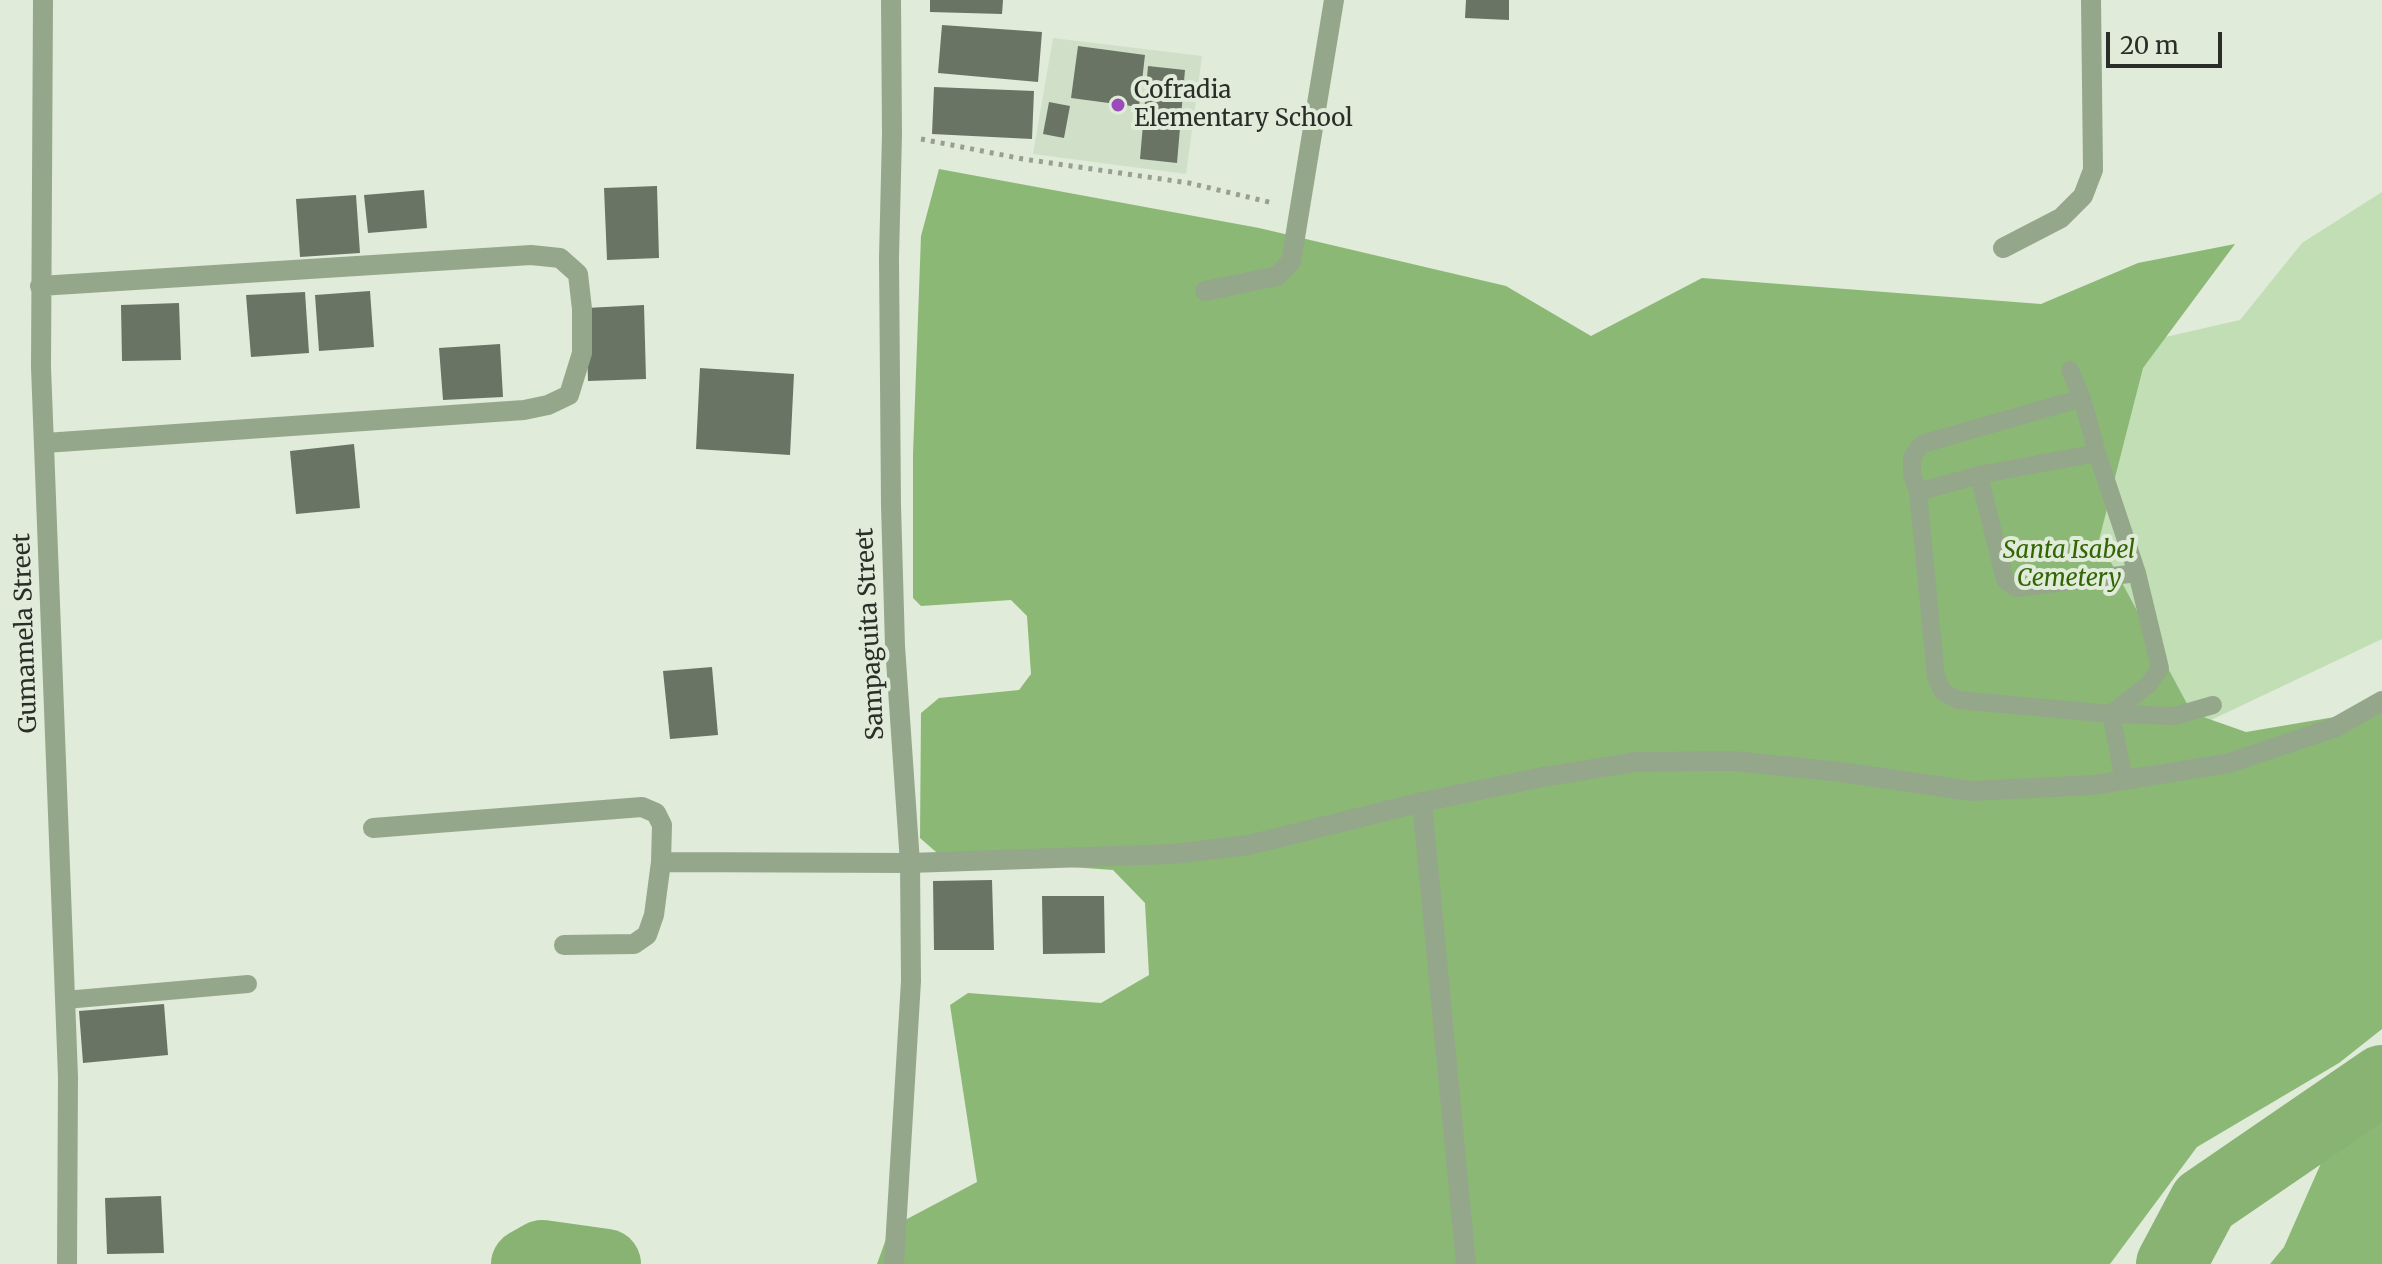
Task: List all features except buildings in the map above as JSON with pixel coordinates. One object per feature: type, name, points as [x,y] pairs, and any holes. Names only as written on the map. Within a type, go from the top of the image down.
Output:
[{"type":"street","name":"Gumamela Street","points":[[43,0],[40,286],[68,1077],[67,1264]]},
{"type":"street","name":"Sampaguita Street","points":[[891,0],[891,505],[895,646],[910,863],[911,981],[894,1264]]},
{"type":"street","points":[[1205,291],[1277,276],[1291,262],[1334,0]]},
{"type":"street","points":[[2003,248],[2061,218],[2083,196],[2093,170],[2091,0]]},
{"type":"street","points":[[40,286],[531,255],[560,258],[578,274],[582,309],[582,353],[569,395],[548,405],[509,411],[45,443]]},
{"type":"street","points":[[661,862],[910,863],[1173,854],[1249,845],[1422,802],[1635,762],[1734,761],[1841,772],[1971,791],[2094,785],[2229,763],[2336,727],[2382,701]]},
{"type":"street","points":[[1422,802],[1466,1264]]},
{"type":"street","points":[[373,828],[642,807],[656,813],[662,825],[661,862],[654,915],[647,935],[634,944],[564,945]]},
{"type":"lane","points":[[2070,370],[2082,398],[2137,573],[2160,668],[2149,684],[2111,714]]},
{"type":"lane","points":[[2082,398],[1922,444],[1912,457],[1936,677],[1943,692],[1958,700],[2111,714],[2175,716],[2213,705]]},
{"type":"lane","points":[[1918,492],[1979,475],[2097,453]]},
{"type":"lane","points":[[1979,475],[2005,580],[2016,588],[2137,573]]},
{"type":"lane","points":[[2111,714],[2124,780]]},
{"type":"lane","points":[[65,1000],[248,984]]},
{"type":"path","points":[[892,134],[1023,159],[1189,183],[1299,209]]},
{"type":"shaded area","name":"Cofradia Elementary School","points":[[1053,38],[1202,56],[1186,174],[1033,154]]},
{"type":"green space","points":[[939,169],[1259,228],[1506,286],[1591,336],[1702,278],[2041,304],[2138,263],[2235,244],[2143,368],[2099,540],[2192,713],[2246,732],[2382,709],[2382,1029],[2339,1063],[2197,1147],[2110,1264],[877,1264],[890,1228],[977,1182],[950,1005],[968,993],[1101,1003],[1149,975],[1145,903],[1113,870],[943,858],[920,838],[921,713],[939,698],[1019,690],[1031,674],[1027,616],[1011,600],[921,606],[913,598],[913,454],[921,236]]},
{"type":"green space","name":"Santa Isabel Cemetery","points":[[2382,192],[2382,639],[2116,765],[1824,415],[2240,320],[2302,243]]},
{"type":"green space","points":[[2382,1122],[2382,1264],[2270,1264],[2284,1247],[2322,1161]]},
{"type":"waterway","points":[[2171,1264],[2204,1202],[2382,1080]]},
{"type":"waterway","points":[[526,1264],[542,1255],[606,1264]]},
{"type":"place","name":"Cofradia Elementary School","points":[[1118,105]]}]
